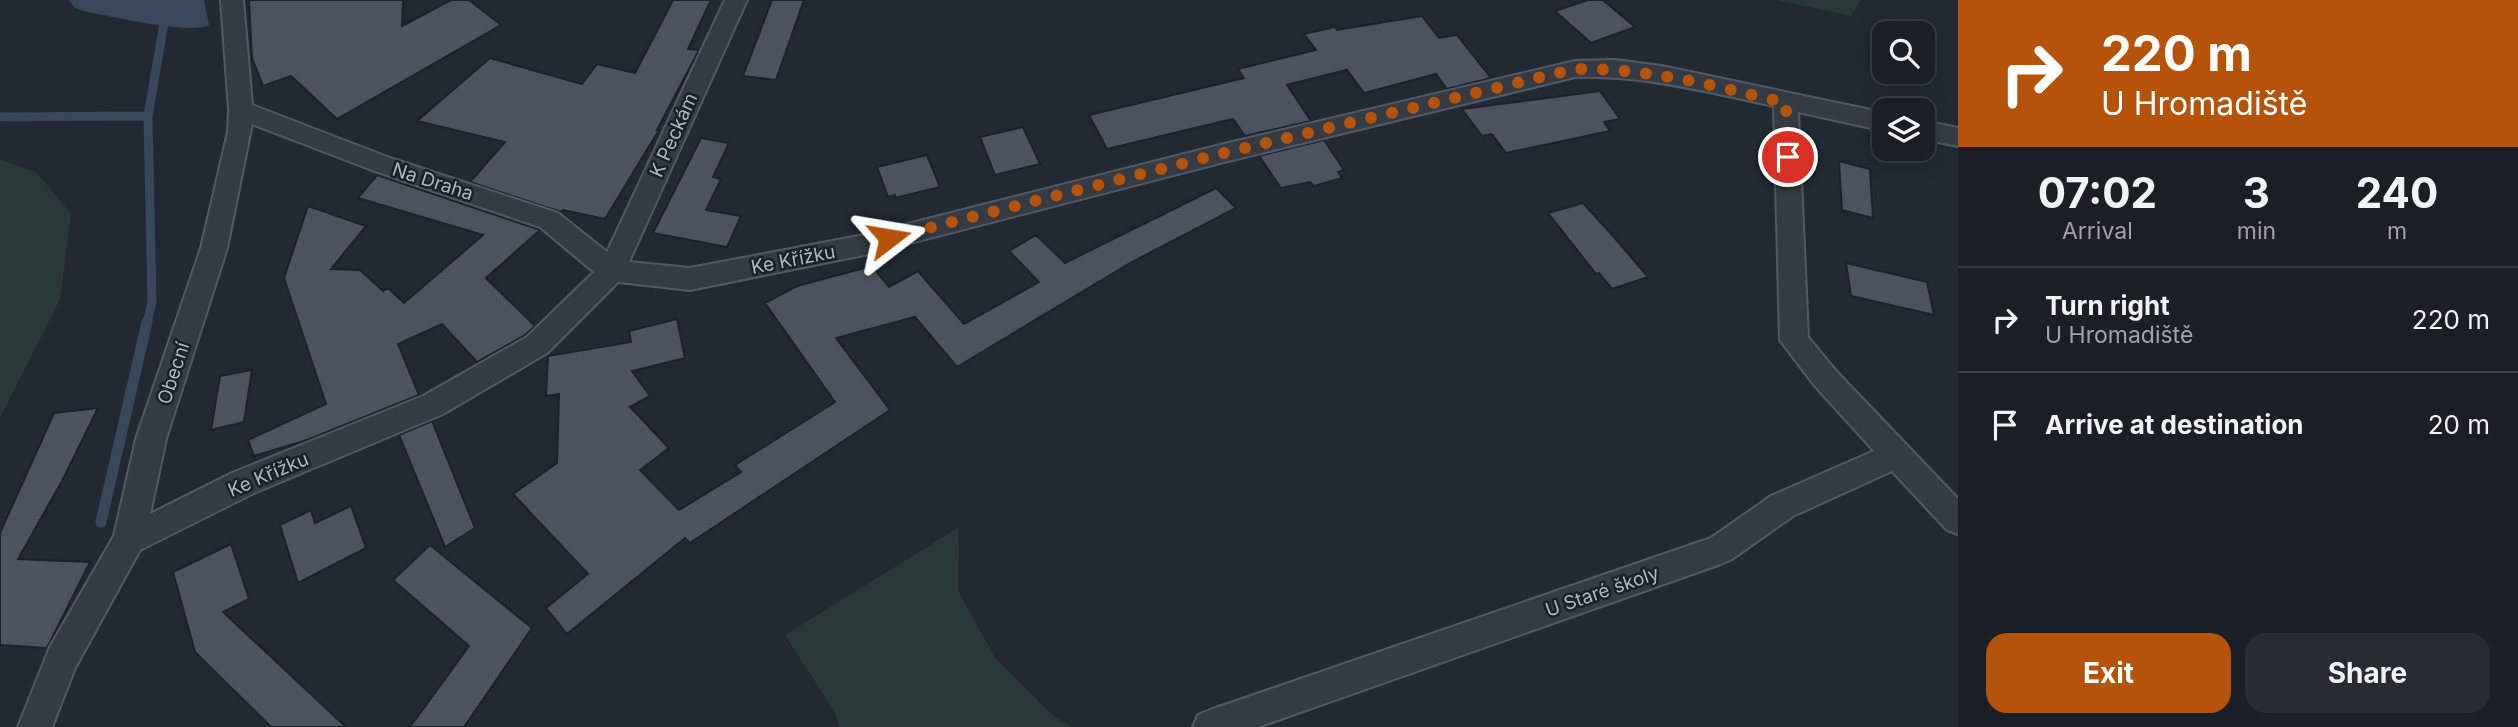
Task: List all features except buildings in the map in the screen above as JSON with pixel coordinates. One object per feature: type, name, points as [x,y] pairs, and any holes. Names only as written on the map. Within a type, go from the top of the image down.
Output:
[{"type":"street","name":"Obecní","points":[[35,727],[62,659],[129,540],[151,439],[214,248],[240,132],[241,110],[232,0]]},
{"type":"street","name":"K Peckám","points":[[612,271],[736,0]]},
{"type":"street","name":"Ke Křížku","points":[[129,540],[243,483],[433,405],[537,345],[612,271],[690,279],[864,245],[1224,153],[1575,69],[1615,68],[1662,74],[1872,120]]},
{"type":"street","points":[[1786,103],[1794,340],[1825,378],[1958,520]]},
{"type":"street","name":"Na Draha","points":[[241,110],[382,164],[549,220],[612,271]]},
{"type":"street","points":[[1935,132],[1958,137]]},
{"type":"street","name":"U Staré školy","points":[[1210,727],[1721,549],[1782,506],[1896,455]]},
{"type":"shaded area","points":[[1777,0],[1861,0],[1851,16]]},
{"type":"shaded area","points":[[0,159],[37,173],[71,214],[60,299],[0,418]]},
{"type":"shaded area","points":[[959,527],[958,591],[995,658],[1055,717],[1073,727],[839,727],[836,714],[785,635]]},
{"type":"water","points":[[68,0],[204,0],[209,25],[186,28],[131,21],[75,8]]},
{"type":"waterway","points":[[148,116],[168,0]]},
{"type":"waterway","points":[[0,117],[148,116]]},
{"type":"waterway","points":[[147,324],[152,302],[148,116]]},
{"type":"waterway","points":[[101,522],[147,322]]},
{"type":"route","points":[[889,238],[1224,153],[1575,69],[1615,68],[1662,74],[1786,103],[1788,157]]}]
